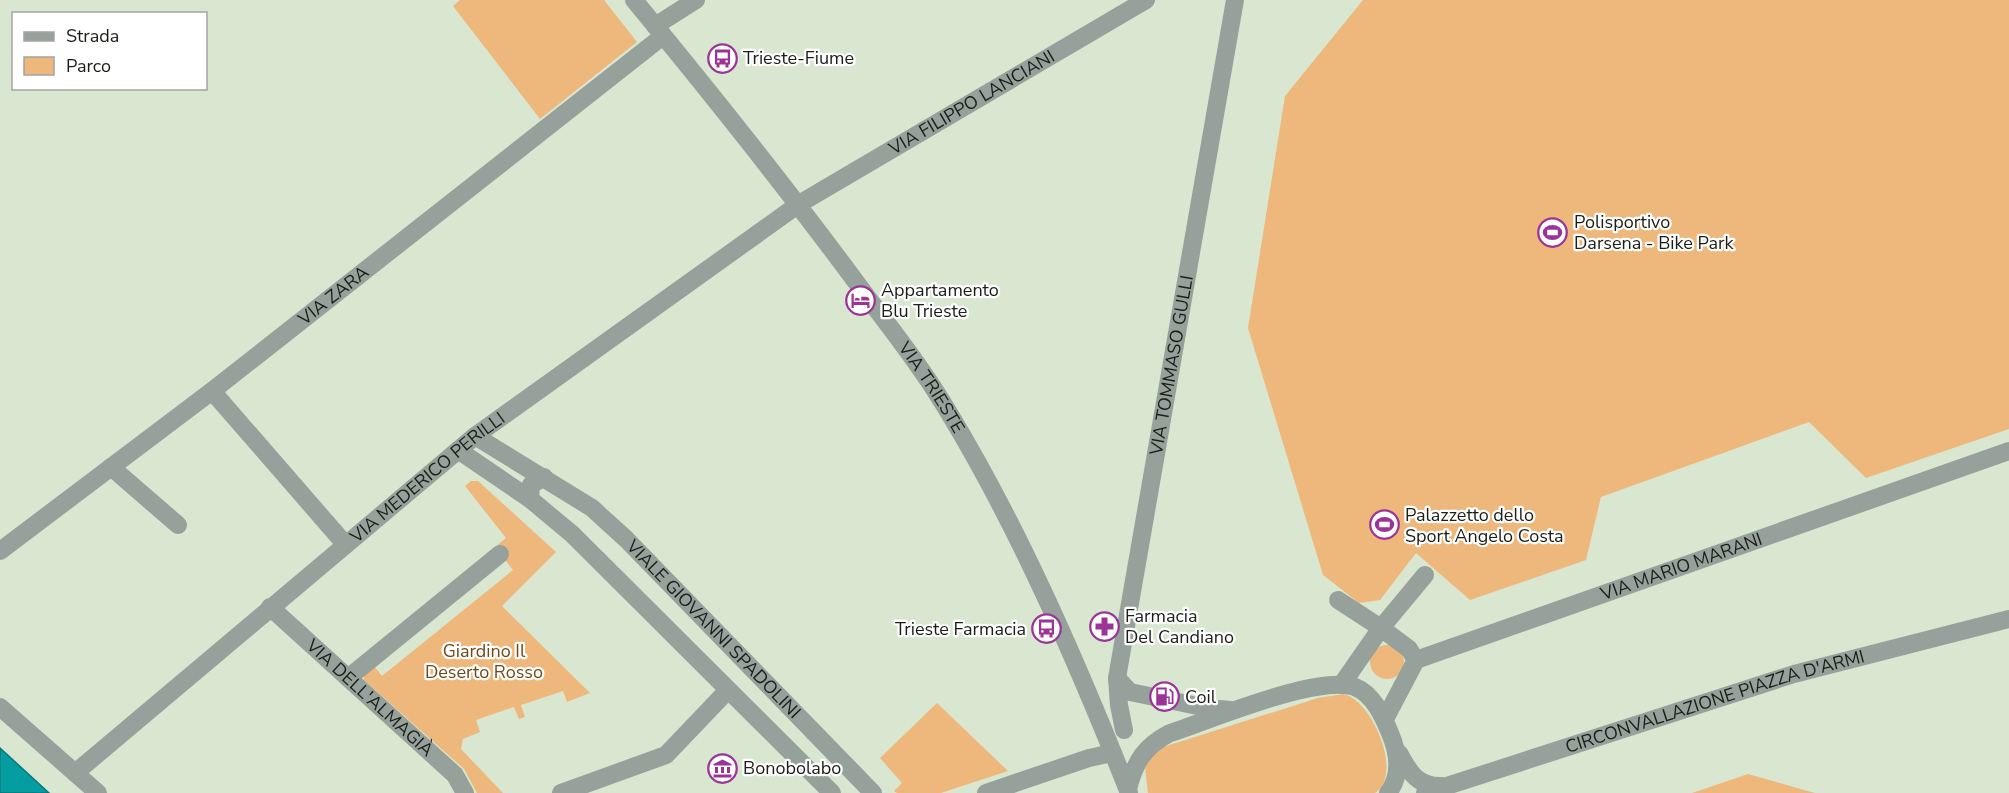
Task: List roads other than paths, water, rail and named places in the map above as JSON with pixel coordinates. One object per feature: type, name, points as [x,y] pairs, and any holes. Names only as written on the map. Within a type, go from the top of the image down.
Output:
[{"type":"street","name":"VIA TRIESTE","points":[[634,0],[799,204],[915,361],[950,413],[1015,536],[1073,661],[1129,791]]},
{"type":"street","name":"VIA ZARA","points":[[0,551],[212,392],[696,0]]},
{"type":"street","name":"VIA FILIPPO LANCIANI","points":[[799,204],[1146,0]]},
{"type":"street","name":"VIA TOMMASO GULLI","points":[[1124,730],[1117,678],[1235,0]]},
{"type":"street","name":"VIA MEDERICO PERILLI","points":[[81,767],[475,436],[799,204]]},
{"type":"street","points":[[212,392],[345,544]]},
{"type":"street","name":"VIALE GIOVANNI SPADOLINI","points":[[475,436],[592,508],[626,539],[873,793]]},
{"type":"street","name":"VIALE GIOVANNI SPADOLINI","points":[[458,450],[530,499],[572,534],[832,793]]},
{"type":"street","name":"VIA MARIO MARANI","points":[[1416,660],[2009,451]]},
{"type":"street","points":[[111,467],[178,525]]},
{"type":"street","points":[[530,499],[531,485],[544,477]]},
{"type":"street","points":[[348,678],[500,554]]},
{"type":"street","points":[[1342,684],[1381,628],[1425,575]]},
{"type":"street","points":[[1338,600],[1381,628],[1409,650],[1416,660],[1384,719]]},
{"type":"street","name":"VIA DELL'ALMAGIÀ","points":[[270,608],[455,775],[465,793]]},
{"type":"street","name":"CIRCONVALLAZIONE PIAZZA D'ARMI","points":[[1425,793],[1459,787],[1794,674],[2009,619]]},
{"type":"street","name":"VIA TRIESTE","points":[[1073,661],[1110,721],[1124,730]]},
{"type":"street","points":[[1117,678],[1130,692],[1207,708],[1239,710]]},
{"type":"street","points":[[1129,791],[1135,765],[1142,753],[1153,742],[1170,733],[1307,688],[1342,684],[1363,692],[1384,719],[1409,773],[1418,781],[1429,785],[1459,787]]},
{"type":"street","points":[[561,793],[666,755],[728,690]]},
{"type":"street","points":[[0,707],[81,767],[98,793]]},
{"type":"street","points":[[1124,730],[1135,733],[1170,733]]},
{"type":"street","points":[[1388,793],[1396,775],[1396,749]]},
{"type":"street","points":[[986,793],[1089,758],[1112,753]]},
{"type":"water","points":[[0,748],[49,793],[0,793]]},
{"type":"place","name":"Trieste-Fiume","points":[[722,58]]},
{"type":"place","name":"Polisportivo Darsena - Bike Park","points":[[1553,232]]},
{"type":"place","name":"Appartamento Blu Trieste","points":[[860,300]]},
{"type":"place","name":"Palazzetto dello Sport Angelo Costa","points":[[1384,525]]},
{"type":"place","name":"Farmacia Del Candiano","points":[[1104,626]]},
{"type":"place","name":"Trieste Farmacia","points":[[1047,629]]},
{"type":"place","name":"Coil","points":[[1164,697]]},
{"type":"place","name":"Bonobolabo","points":[[722,768]]},
{"type":"park label","name":"Giardino Il Deserto Rosso","points":[[484,661]]}]
